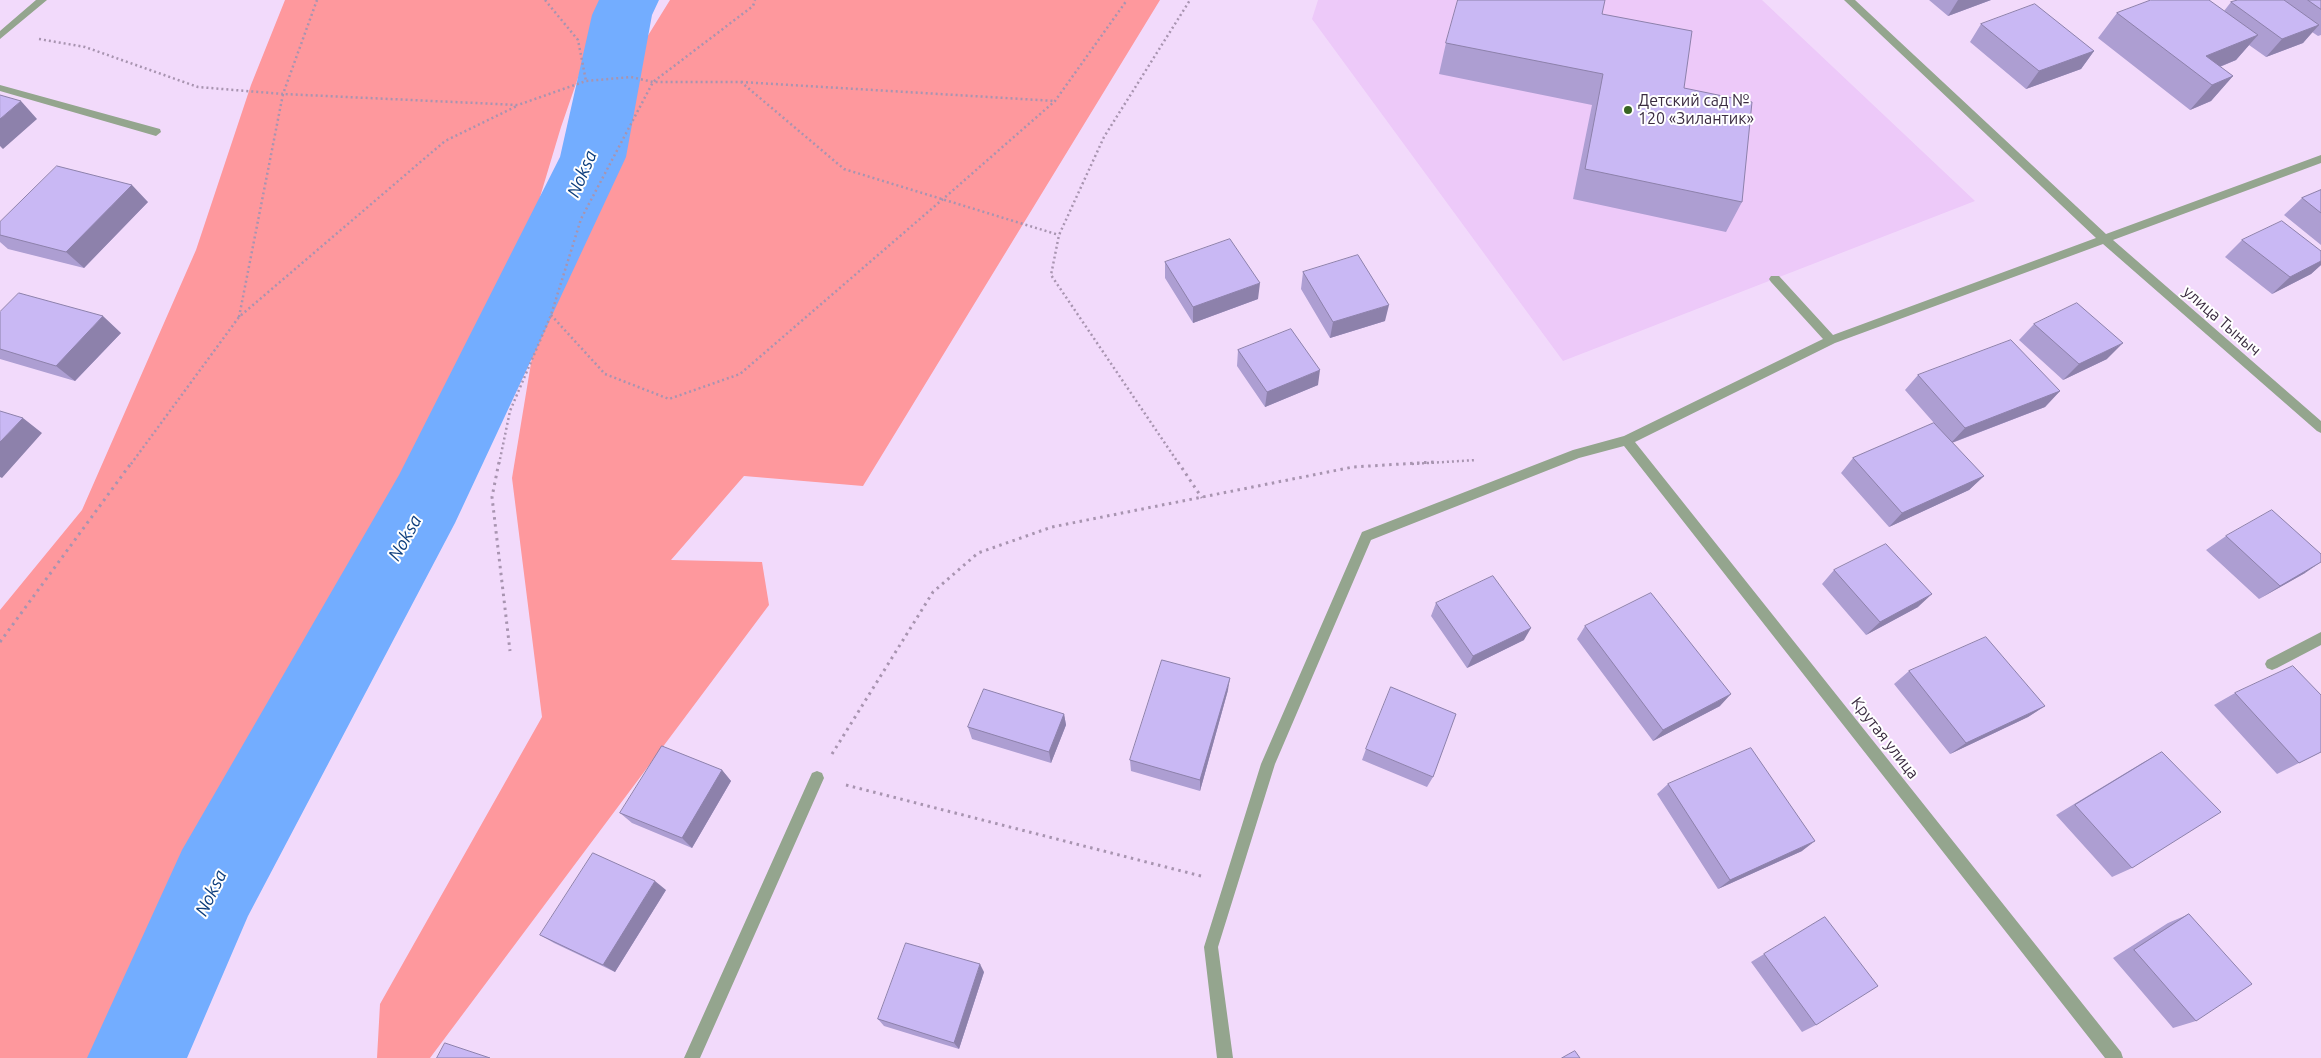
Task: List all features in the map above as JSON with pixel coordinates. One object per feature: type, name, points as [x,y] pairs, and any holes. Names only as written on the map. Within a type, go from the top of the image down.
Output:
[{"type":"street","points":[[1,35],[42,0]]},
{"type":"street","name":"улица Тыныч","points":[[1849,0],[2103,238],[2321,428]]},
{"type":"street","points":[[0,88],[156,132]]},
{"type":"street","points":[[1225,1058],[1211,947],[1268,764],[1366,536],[1578,454],[1627,440],[1831,340],[2321,159]]},
{"type":"street","points":[[1775,279],[1831,340]]},
{"type":"street","name":"Крутая улица","points":[[1627,440],[2115,1058]]},
{"type":"street","points":[[2272,664],[2321,638]]},
{"type":"street","points":[[692,1058],[817,778]]},
{"type":"path","points":[[239,317],[283,94],[316,0]]},
{"type":"path","points":[[545,0],[578,40],[586,81]]},
{"type":"path","points":[[510,651],[492,497],[510,412],[551,315],[581,219],[653,82],[753,6],[755,0]]},
{"type":"path","points":[[551,315],[605,374],[669,398],[740,374],[1055,101],[1127,0]]},
{"type":"path","points":[[1190,0],[1104,137],[1059,235],[1051,275],[1202,498]]},
{"type":"path","points":[[1,35],[86,47],[198,87],[283,94],[518,106]]},
{"type":"path","points":[[0,642],[239,317],[445,141],[518,106],[586,81],[631,77],[653,82],[741,82],[1055,101]]},
{"type":"path","points":[[741,82],[844,169],[1059,235]]},
{"type":"path","points":[[1231,883],[817,778],[933,592],[978,552],[1052,527],[1353,467],[1480,460]]},
{"type":"shaded area","points":[[285,0],[605,0],[561,127],[442,524],[203,994],[174,1058],[0,1058],[0,610],[82,510],[196,250],[251,85]]},
{"type":"shaded area","points":[[670,0],[1160,0],[863,486],[744,476],[671,560],[762,562],[769,605],[430,1058],[377,1058],[380,1004],[542,717],[512,478],[553,230],[600,113]]},
{"type":"shaded area","name":"Детский сад № 120 «Зилантик»","points":[[1318,0],[1762,0],[1975,201],[1563,361],[1312,19]]},
{"type":"building","points":[[1458,0],[1605,0],[1602,14],[1692,31],[1684,88],[1752,102],[1742,202],[1585,169],[1603,74],[1446,43]]},
{"type":"building","points":[[2151,0],[2209,0],[2258,35],[2206,56],[2233,76],[2212,85],[2117,13]]},
{"type":"building","points":[[2238,0],[2284,0],[2319,25],[2282,39],[2231,2]]},
{"type":"building","points":[[2308,0],[2321,0],[2321,9]]},
{"type":"building","points":[[2035,4],[2094,51],[2039,71],[1981,24]]},
{"type":"building","points":[[0,95],[21,101],[0,119]]},
{"type":"building","points":[[57,166],[132,185],[66,252],[0,235],[0,222]]},
{"type":"building","points":[[2321,190],[2321,213],[2302,198]]},
{"type":"building","points":[[2282,221],[2321,251],[2321,261],[2290,277],[2242,240]]},
{"type":"building","points":[[1230,239],[1260,283],[1193,307],[1165,262]]},
{"type":"building","points":[[1358,255],[1389,305],[1333,322],[1303,272]]},
{"type":"building","points":[[19,293],[103,316],[56,366],[0,349],[0,312]]},
{"type":"building","points":[[2077,303],[2123,343],[2079,364],[2034,324]]},
{"type":"building","points":[[1291,329],[1320,370],[1267,392],[1238,350]]},
{"type":"building","points":[[2011,340],[2060,391],[1965,428],[1918,375]]},
{"type":"building","points":[[0,411],[23,418],[0,442]]},
{"type":"building","points":[[1934,423],[1984,476],[1902,513],[1853,458]]},
{"type":"building","points":[[2272,510],[2321,554],[2321,562],[2280,586],[2226,536]]},
{"type":"building","points":[[1886,544],[1932,594],[1880,622],[1834,570]]},
{"type":"building","points":[[1493,576],[1531,628],[1473,656],[1436,603]]},
{"type":"building","points":[[1651,593],[1731,694],[1663,730],[1585,626]]},
{"type":"building","points":[[1986,637],[2045,706],[1966,743],[1909,671]]},
{"type":"building","points":[[1162,660],[1230,678],[1200,780],[1130,760]]},
{"type":"building","points":[[2293,666],[2321,695],[2321,752],[2299,763],[2235,693]]},
{"type":"building","points":[[1391,687],[1456,714],[1433,777],[1366,749]]},
{"type":"building","points":[[984,689],[1064,714],[1049,752],[968,727]]},
{"type":"building","points":[[662,746],[722,770],[682,838],[620,813]]},
{"type":"building","points":[[1751,748],[1815,841],[1730,880],[1668,784]]},
{"type":"building","points":[[2162,752],[2221,812],[2132,868],[2075,805]]},
{"type":"building","points":[[593,853],[655,881],[603,965],[540,935]]},
{"type":"building","points":[[2189,914],[2252,984],[2196,1021],[2134,950]]},
{"type":"building","points":[[1825,917],[1878,986],[1816,1025],[1764,954]]},
{"type":"building","points":[[906,943],[980,964],[954,1043],[878,1019]]},
{"type":"building","points":[[445,1043],[490,1058],[437,1058]]},
{"type":"building","points":[[1575,1051],[1580,1058],[1562,1058]]},
{"type":"waterway","name":"Noksa","points":[[137,1058],[215,883],[427,499],[593,157],[622,15],[629,0]]},
{"type":"place","name":"Детский сад № 120 «Зилантик»","points":[[1628,110]]}]
